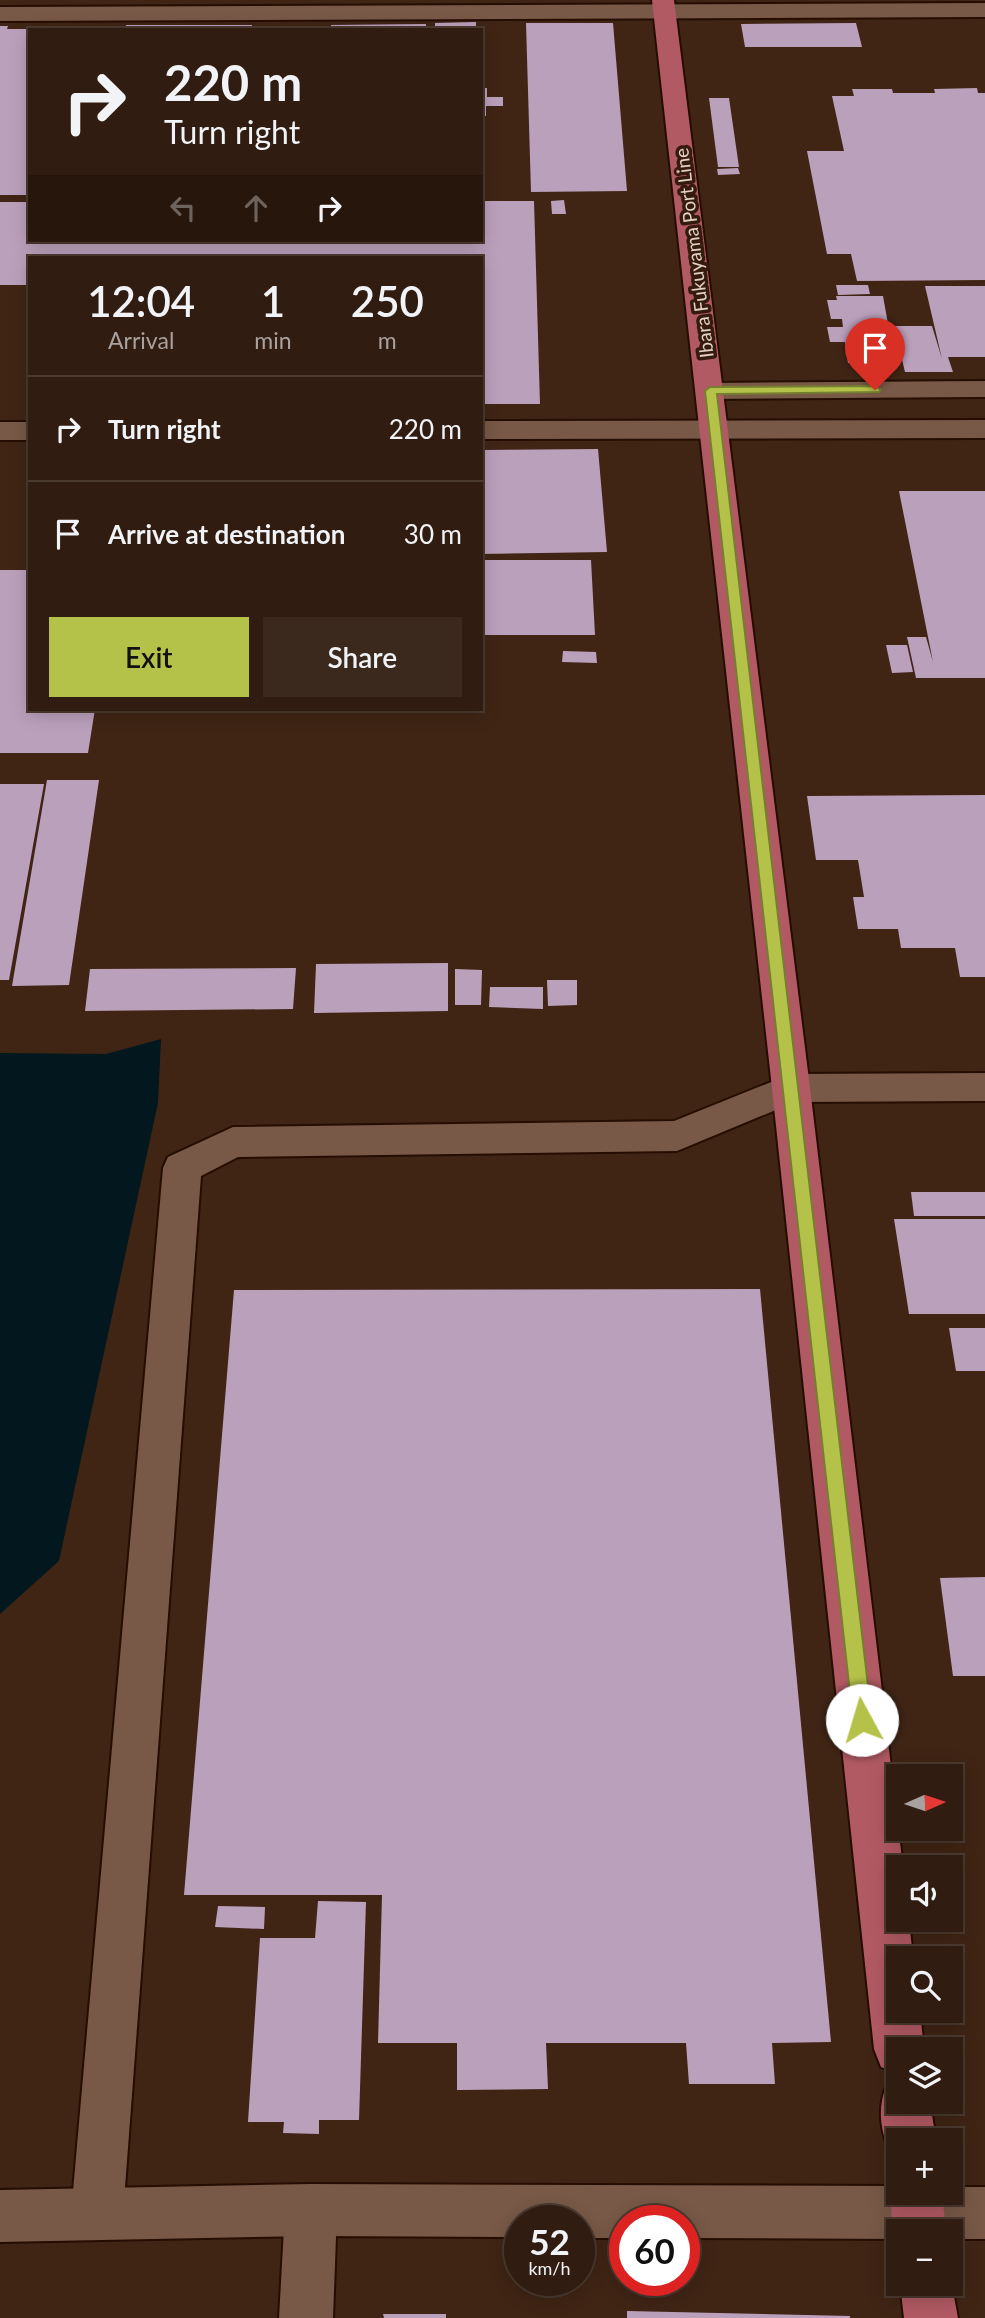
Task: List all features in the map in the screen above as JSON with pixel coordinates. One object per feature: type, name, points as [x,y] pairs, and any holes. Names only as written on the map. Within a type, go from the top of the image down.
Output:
[{"type":"main road","name":"Ibara Fukuyama Port Line","points":[[664,6],[899,2037]]},
{"type":"main road","points":[[928,2296],[931,2318]]},
{"type":"street","points":[[0,14],[664,6],[985,10]]},
{"type":"street","points":[[710,391],[985,389]]},
{"type":"street","points":[[483,430],[985,429]]},
{"type":"street","points":[[0,431],[28,431]]},
{"type":"street","points":[[97,2214],[182,1168],[233,1142],[677,1136],[791,1088],[985,1087]]},
{"type":"street","points":[[306,2318],[311,2210]]},
{"type":"street","points":[[0,2217],[311,2210],[985,2213]]},
{"type":"water","points":[[161,1039],[158,1103],[59,1561],[0,1614],[0,1053],[106,1054]]},
{"type":"building","points":[[476,22],[476,28],[435,28],[435,23]]},
{"type":"building","points":[[526,23],[613,23],[627,191],[531,192]]},
{"type":"building","points":[[856,23],[862,47],[745,47],[741,24]]},
{"type":"building","points":[[426,24],[426,28],[331,28],[331,25]]},
{"type":"building","points":[[126,25],[252,25],[252,28],[125,28]]},
{"type":"building","points":[[0,26],[8,26],[7,29],[28,29],[28,195],[0,195]]},
{"type":"building","points":[[483,88],[487,88],[487,97],[503,97],[503,106],[486,106],[486,116],[483,116]]},
{"type":"building","points":[[977,88],[978,93],[985,93],[985,280],[857,281],[851,254],[827,254],[807,151],[844,151],[832,96],[854,96],[852,89],[935,93],[934,89]]},
{"type":"building","points":[[709,98],[729,98],[739,167],[718,167]]},
{"type":"building","points":[[738,168],[740,174],[718,175],[717,169]]},
{"type":"building","points":[[564,200],[566,214],[552,214],[551,201]]},
{"type":"building","points":[[483,201],[534,201],[540,404],[483,404],[483,256],[28,256],[28,285],[0,285],[0,202],[28,202],[28,242],[483,242]]},
{"type":"building","points":[[836,285],[868,285],[870,294],[838,295]]},
{"type":"building","points":[[925,286],[985,286],[985,357],[948,357],[953,372],[905,372],[894,326],[932,326],[942,359]]},
{"type":"building","points":[[836,296],[883,296],[895,363],[848,363],[845,342],[830,342],[827,327],[843,327],[842,319],[831,319],[827,300],[837,300]]},
{"type":"building","points":[[598,449],[607,552],[483,554],[483,450]]},
{"type":"building","points":[[899,491],[985,491],[985,678],[916,678],[907,637],[926,637],[933,662]]},
{"type":"building","points":[[483,560],[591,560],[595,635],[483,635]]},
{"type":"building","points":[[0,570],[28,570],[28,711],[95,711],[88,753],[0,753]]},
{"type":"building","points":[[886,645],[907,645],[913,672],[892,673]]},
{"type":"building","points":[[563,651],[596,652],[597,663],[562,662]]},
{"type":"building","points":[[47,780],[99,780],[69,985],[12,986]]},
{"type":"building","points":[[0,784],[44,784],[9,980],[0,980]]},
{"type":"building","points":[[985,795],[985,977],[960,977],[955,948],[901,948],[898,929],[858,929],[853,897],[864,897],[858,860],[816,860],[807,796]]},
{"type":"building","points":[[448,963],[448,1011],[314,1013],[316,964]]},
{"type":"building","points":[[296,968],[293,1009],[85,1011],[90,969]]},
{"type":"building","points":[[455,969],[482,970],[481,1005],[455,1005]]},
{"type":"building","points":[[547,980],[577,980],[577,1005],[548,1006]]},
{"type":"building","points":[[490,987],[543,987],[543,1009],[489,1007]]},
{"type":"building","points":[[911,1192],[985,1192],[985,1216],[914,1216]]},
{"type":"building","points":[[894,1219],[985,1219],[985,1314],[909,1314]]},
{"type":"building","points":[[760,1289],[831,2042],[772,2043],[775,2084],[689,2084],[686,2043],[546,2043],[548,2089],[457,2090],[457,2043],[378,2043],[382,1895],[184,1895],[234,1290]]},
{"type":"building","points":[[949,1328],[985,1328],[985,1371],[956,1371]]},
{"type":"building","points":[[985,1577],[985,1676],[953,1676],[940,1578]]},
{"type":"building","points":[[318,1901],[366,1902],[359,2120],[319,2120],[319,2134],[283,2133],[284,2122],[248,2122],[260,1938],[315,1938]]},
{"type":"building","points":[[218,1906],[265,1907],[264,1929],[215,1927]]},
{"type":"building","points":[[627,2311],[850,2316],[850,2318],[627,2318]]},
{"type":"building","points":[[383,2314],[446,2314],[446,2318],[384,2318]]},
{"type":"route","points":[[862,1720],[710,391],[875,390]]}]
